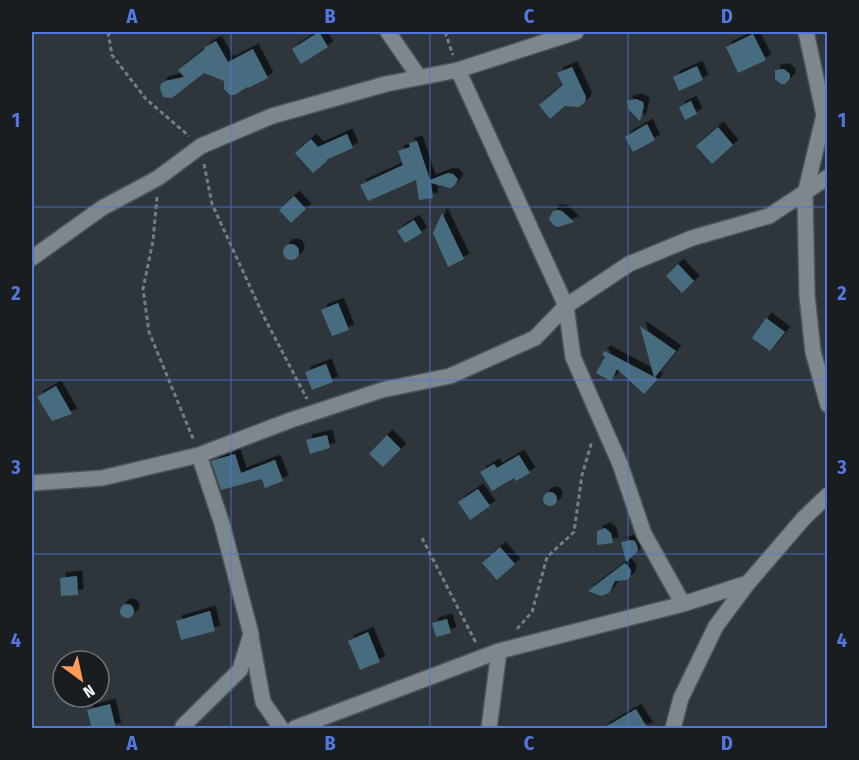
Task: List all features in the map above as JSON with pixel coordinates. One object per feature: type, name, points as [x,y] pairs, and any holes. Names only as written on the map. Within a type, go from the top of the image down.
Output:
[{"type":"street","points":[[388,32],[419,77]]},
{"type":"street","points":[[32,258],[102,208],[158,178],[201,146],[272,116],[386,84],[458,69],[576,32]]},
{"type":"street","points":[[806,32],[824,114],[805,194],[807,295],[813,352],[828,405]]},
{"type":"street","points":[[458,69],[567,306],[573,357],[620,464],[644,534],[683,604]]},
{"type":"street","points":[[32,483],[102,478],[199,455],[314,412],[382,390],[450,376],[535,338],[567,306],[629,264],[692,238],[769,216],[828,177]]},
{"type":"street","points":[[199,455],[222,524],[251,634],[263,702],[281,729]]},
{"type":"street","points":[[673,729],[681,698],[716,626],[804,518],[828,495]]},
{"type":"street","points":[[295,729],[499,651],[683,604],[748,584]]},
{"type":"street","points":[[184,729],[183,726],[240,670],[251,634]]},
{"type":"street","points":[[489,729],[499,651]]},
{"type":"path","points":[[108,32],[112,55],[146,99],[201,146],[212,204],[262,315],[314,412]]},
{"type":"path","points":[[445,32],[458,69]]},
{"type":"path","points":[[158,178],[153,241],[143,289],[149,332],[199,455]]},
{"type":"path","points":[[499,651],[532,612],[547,557],[574,532],[582,476],[599,417]]},
{"type":"path","points":[[422,538],[483,657]]},
{"type":"building","points":[[319,32],[328,47],[301,64],[292,49]]},
{"type":"building","points":[[753,34],[766,60],[738,73],[726,47]]},
{"type":"building","points":[[216,41],[228,62],[253,49],[268,78],[235,95],[230,95],[224,89],[224,81],[204,73],[172,98],[163,97],[161,84],[184,77],[178,70]]},
{"type":"building","points":[[697,66],[703,80],[679,91],[673,77]]},
{"type":"building","points":[[572,67],[586,97],[585,102],[579,107],[565,106],[550,119],[539,105],[563,85],[557,73]]},
{"type":"building","points":[[784,69],[790,74],[790,78],[785,84],[781,84],[775,79],[775,70]]},
{"type":"building","points":[[636,99],[643,102],[644,106],[640,121],[629,110],[627,101]]},
{"type":"building","points":[[691,101],[697,114],[685,120],[679,107]]},
{"type":"building","points":[[647,124],[655,140],[633,152],[625,137]]},
{"type":"building","points":[[718,127],[733,145],[712,164],[696,146]]},
{"type":"building","points":[[347,134],[353,148],[326,160],[313,173],[295,153],[311,139],[318,147]]},
{"type":"building","points":[[417,141],[430,180],[448,173],[453,174],[458,179],[454,186],[450,188],[431,183],[433,198],[419,200],[416,180],[368,201],[360,185],[403,165],[398,151],[410,147],[409,143]]},
{"type":"building","points":[[294,196],[306,209],[291,223],[279,210]]},
{"type":"building","points":[[553,211],[562,211],[574,222],[554,226],[549,219]]},
{"type":"building","points":[[442,213],[464,259],[448,267],[433,233]]},
{"type":"building","points":[[414,220],[422,233],[405,243],[397,231]]},
{"type":"building","points":[[288,244],[294,244],[299,252],[297,258],[288,260],[283,255],[283,249]]},
{"type":"building","points":[[678,264],[694,281],[682,293],[666,276]]},
{"type":"building","points":[[338,303],[349,330],[332,336],[321,310]]},
{"type":"building","points":[[766,318],[785,332],[770,351],[752,338]]},
{"type":"building","points":[[640,326],[676,351],[655,377],[658,379],[644,394],[617,369],[611,381],[596,373],[605,357],[602,354],[605,351],[654,377]]},
{"type":"building","points":[[326,364],[333,382],[312,390],[305,372]]},
{"type":"building","points":[[56,386],[72,414],[52,421],[37,397]]},
{"type":"building","points":[[327,435],[330,448],[310,454],[306,440]]},
{"type":"building","points":[[387,435],[401,449],[383,467],[369,454]]},
{"type":"building","points":[[235,454],[241,473],[275,460],[283,481],[265,488],[262,479],[221,490],[211,461]]},
{"type":"building","points":[[519,455],[530,473],[516,481],[514,478],[492,491],[480,472],[494,464],[497,468]]},
{"type":"building","points":[[478,489],[490,506],[470,520],[458,502]]},
{"type":"building","points":[[547,492],[553,492],[557,499],[553,506],[547,506],[543,502],[543,496]]},
{"type":"building","points":[[605,528],[611,533],[613,543],[597,545],[597,531]]},
{"type":"building","points":[[635,541],[638,548],[637,552],[626,562],[621,542]]},
{"type":"building","points":[[500,547],[515,564],[497,580],[482,563]]},
{"type":"building","points":[[625,563],[631,570],[627,580],[615,581],[609,593],[601,596],[588,591]]},
{"type":"building","points":[[77,576],[78,595],[61,596],[60,578]]},
{"type":"building","points":[[124,604],[130,604],[134,611],[130,618],[124,618],[120,614],[120,608]]},
{"type":"building","points":[[210,611],[215,631],[181,640],[176,621]]},
{"type":"building","points":[[447,619],[451,633],[436,637],[432,623]]},
{"type":"building","points":[[368,632],[380,662],[360,670],[348,641]]},
{"type":"building","points":[[111,708],[116,729],[92,729],[87,710]]},
{"type":"building","points":[[636,709],[648,729],[602,729]]}]
